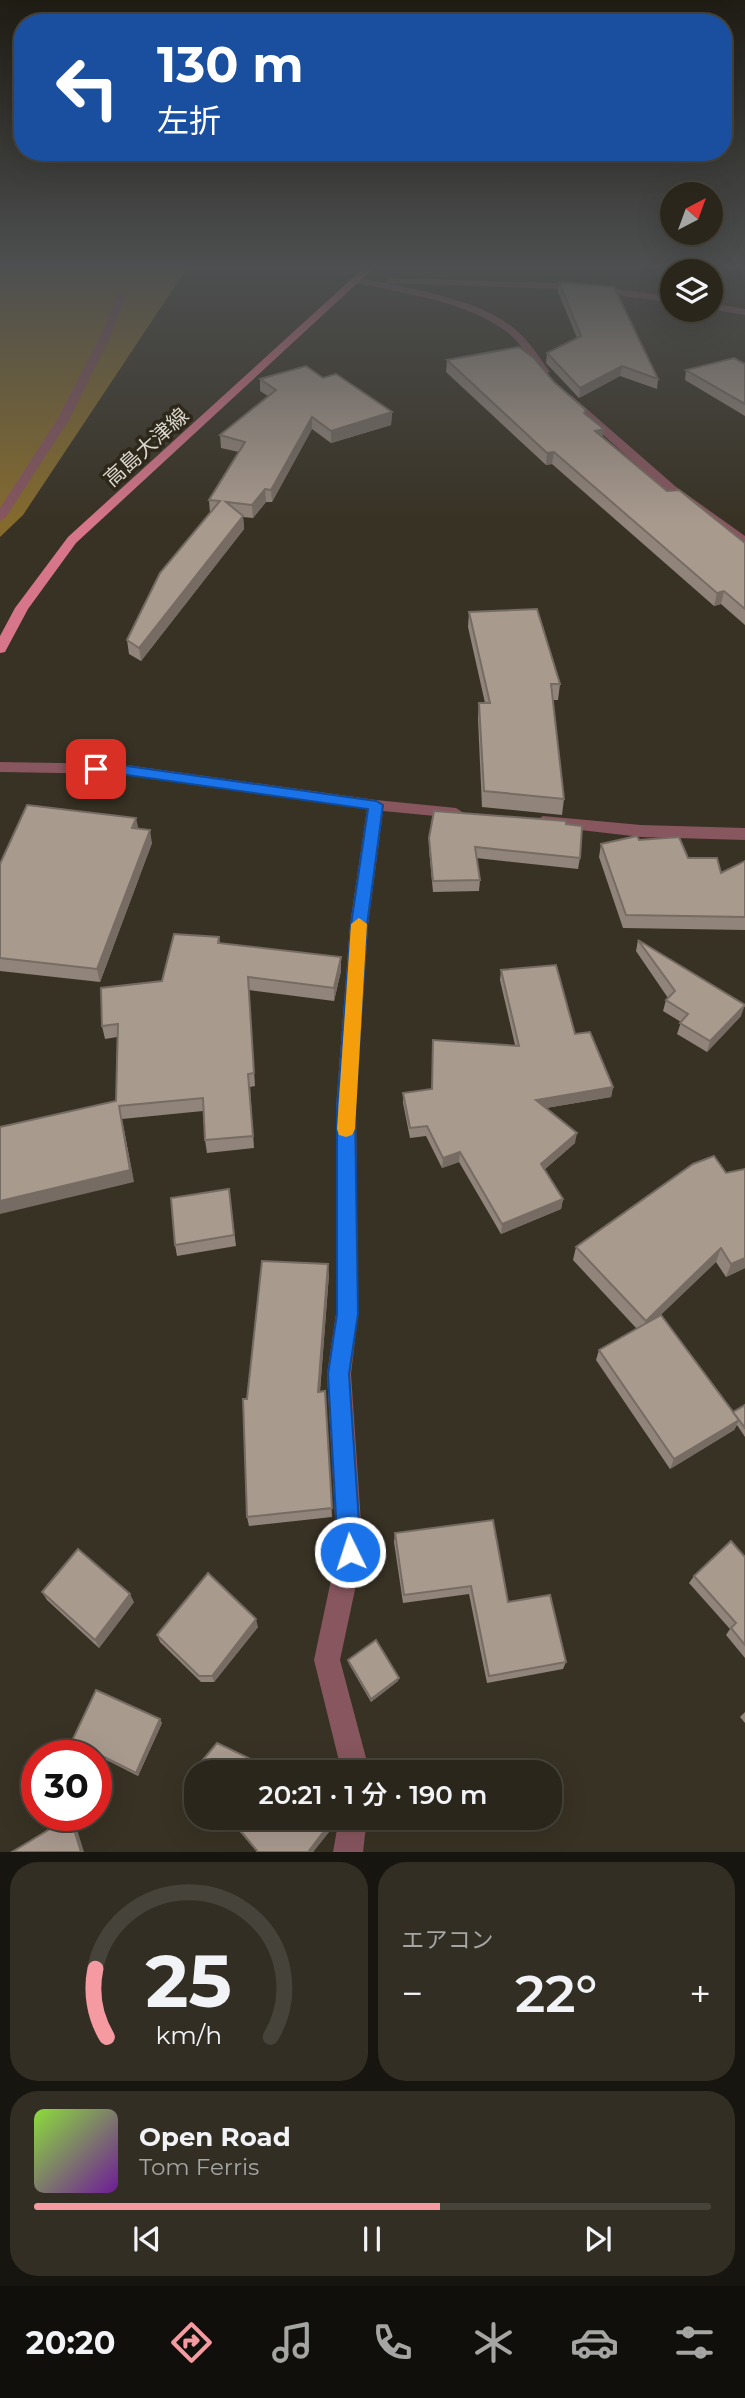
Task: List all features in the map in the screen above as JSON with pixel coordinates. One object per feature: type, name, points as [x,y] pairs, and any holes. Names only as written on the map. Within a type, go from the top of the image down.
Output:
[{"type":"main road","name":"高島大津線","points":[[0,649],[22,608],[72,540],[278,351]]},
{"type":"street","points":[[0,517],[62,420],[98,351]]},
{"type":"street","points":[[528,351],[551,380]]},
{"type":"street","points":[[559,390],[671,489],[745,542]]},
{"type":"street","points":[[0,767],[120,769],[376,805],[469,814]]},
{"type":"street","points":[[353,1760],[327,1660],[350,1552],[339,1374],[347,1314],[346,1108],[359,925],[376,805]]},
{"type":"street","points":[[522,819],[641,831],[745,834]]},
{"type":"street","points":[[348,1852],[351,1830]]},
{"type":"shaded area","points":[[0,351],[132,351],[23,515],[0,537]]},
{"type":"building","points":[[494,351],[525,351],[534,358],[554,382],[586,410],[584,413],[604,429],[595,431],[667,491],[679,490],[745,543],[745,609],[724,591],[717,593],[554,452],[547,453],[447,360]]},
{"type":"building","points":[[645,351],[658,379],[622,366],[580,388],[547,353]]},
{"type":"building","points":[[734,358],[745,364],[745,404],[686,370]]},
{"type":"building","points":[[306,366],[323,378],[336,374],[392,412],[331,431],[312,417],[271,490],[265,489],[252,505],[226,502],[243,516],[139,648],[127,640],[160,573],[220,501],[209,500],[245,442],[220,435],[276,390],[260,379]]},
{"type":"building","points":[[537,609],[560,684],[551,684],[564,799],[484,791],[479,703],[490,703],[469,612]]},
{"type":"building","points":[[27,805],[136,818],[132,828],[150,830],[97,969],[0,958],[0,864]]},
{"type":"building","points":[[434,811],[566,821],[566,824],[582,826],[580,858],[475,847],[480,880],[433,881],[429,838]]},
{"type":"building","points":[[637,836],[639,840],[679,837],[688,858],[717,858],[721,873],[745,861],[745,917],[626,915],[601,844]]},
{"type":"building","points":[[174,934],[219,937],[218,943],[341,957],[334,988],[248,977],[254,1073],[248,1074],[253,1136],[205,1140],[203,1098],[119,1106],[130,1170],[0,1201],[0,1127],[116,1101],[118,1024],[102,1026],[101,988],[162,981]]},
{"type":"building","points":[[638,940],[745,1005],[710,1041],[680,1023],[688,1014],[666,1000],[675,991]]},
{"type":"building","points":[[556,965],[575,1034],[590,1032],[613,1087],[536,1100],[577,1133],[541,1164],[563,1199],[502,1224],[460,1152],[443,1158],[427,1126],[410,1128],[403,1093],[432,1089],[433,1040],[519,1046],[501,970]]},
{"type":"building","points":[[714,1156],[726,1173],[745,1169],[745,1258],[731,1264],[721,1248],[646,1321],[576,1247],[693,1164]]},
{"type":"building","points":[[229,1189],[234,1235],[175,1245],[171,1198]]},
{"type":"building","points":[[262,1261],[328,1264],[318,1392],[325,1391],[332,1508],[247,1517],[243,1399],[247,1399]]},
{"type":"building","points":[[661,1315],[739,1420],[674,1459],[599,1350]]},
{"type":"building","points":[[745,1405],[745,1428],[733,1412]]},
{"type":"building","points":[[493,1520],[508,1602],[550,1595],[566,1662],[489,1676],[471,1586],[404,1595],[395,1533]]},
{"type":"building","points":[[731,1541],[745,1557],[745,1645],[731,1628],[736,1623],[694,1576]]},
{"type":"building","points":[[78,1549],[130,1594],[95,1640],[42,1592]]},
{"type":"building","points":[[208,1573],[256,1619],[212,1676],[199,1676],[157,1635]]},
{"type":"building","points":[[376,1640],[399,1678],[371,1699],[348,1660]]},
{"type":"building","points":[[96,1690],[160,1719],[136,1773],[112,1761],[112,1740],[72,1740]]},
{"type":"building","points":[[217,1743],[253,1760],[203,1760]]},
{"type":"building","points":[[240,1830],[325,1830],[308,1852],[258,1852]]},
{"type":"building","points":[[47,1831],[74,1831],[81,1852],[12,1852]]},
{"type":"slow traffic","points":[[346,1129],[359,924]]},
{"type":"route","points":[[96,769],[120,769],[376,805],[359,925],[346,1108],[347,1314],[339,1374],[350,1552]]}]
